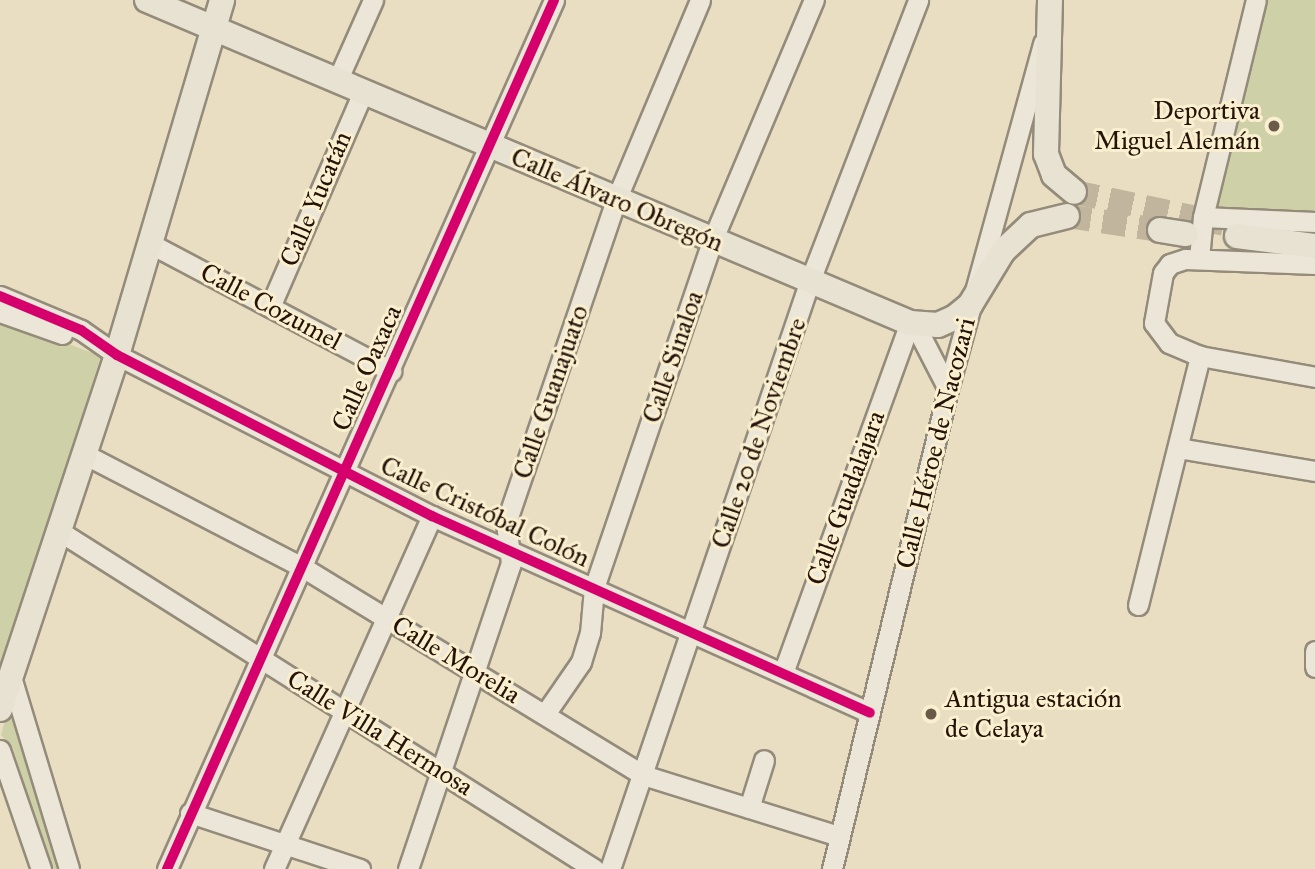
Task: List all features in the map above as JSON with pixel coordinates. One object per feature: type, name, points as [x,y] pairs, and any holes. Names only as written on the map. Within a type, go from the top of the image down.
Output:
[{"type":"main road","name":"Calle Álvaro Obregón","points":[[148,0],[809,283],[912,323],[937,325],[970,305]]},
{"type":"main road","points":[[0,709],[6,683],[117,355],[222,0]]},
{"type":"main road","points":[[1050,10],[1046,154],[1054,175],[1074,192]]},
{"type":"main road","points":[[970,305],[1003,251],[1031,225],[1067,216]]},
{"type":"main road","points":[[1160,230],[1195,225]]},
{"type":"main road","points":[[1315,233],[1237,231],[1315,246]]},
{"type":"street","points":[[337,81],[373,0]]},
{"type":"street","name":"Calle Oaxaca","points":[[167,869],[190,813],[304,568],[555,0]]},
{"type":"street","name":"Calle Guanajuato","points":[[408,869],[512,551],[505,534],[506,523],[616,200],[700,0]]},
{"type":"street","name":"Calle Sinaloa","points":[[545,714],[582,662],[590,633],[594,588],[712,241],[814,0]]},
{"type":"street","name":"Calle 20 de Noviembre","points":[[610,869],[809,283],[918,0]]},
{"type":"street","points":[[1199,258],[1195,225],[1256,0]]},
{"type":"street","name":"Calle Héroe de Nacozari","points":[[832,869],[948,389],[1050,10]]},
{"type":"street","name":"Calle Yucatán","points":[[270,307],[363,92]]},
{"type":"street","points":[[1195,225],[1315,222]]},
{"type":"street","name":"Calle Cozumel","points":[[151,244],[391,371]]},
{"type":"street","points":[[1315,264],[1199,258],[1170,264],[1163,274],[1154,323],[1169,343],[1200,356],[1315,377]]},
{"type":"street","name":"Calle Cristóbal Colón","points":[[0,296],[81,330],[87,338],[117,355],[432,516],[693,631],[870,713]]},
{"type":"street","points":[[0,312],[77,340],[87,338]]},
{"type":"street","points":[[912,323],[948,389]]},
{"type":"street","name":"Calle Guadalajara","points":[[783,673],[912,323]]},
{"type":"street","points":[[1138,605],[1200,356]]},
{"type":"street","points":[[1178,449],[1315,471]]},
{"type":"street","name":"Calle Morelia","points":[[84,454],[304,568],[643,775],[839,835]]},
{"type":"street","points":[[274,869],[389,619],[432,516]]},
{"type":"street","name":"Calle Villa Hermosa","points":[[59,531],[594,869]]},
{"type":"street","points":[[1315,651],[1315,667]]},
{"type":"street","points":[[6,683],[69,869]]},
{"type":"street","points":[[0,750],[41,869]]},
{"type":"street","points":[[749,808],[764,760]]},
{"type":"street","points":[[190,813],[359,869]]},
{"type":"green space","name":"Deportiva Miguel Alemán","points":[[1263,0],[1315,0],[1315,214],[1215,209]]},
{"type":"green space","points":[[0,319],[101,356],[0,675]]},
{"type":"green space","points":[[10,701],[58,869],[51,869],[13,748],[1,735]]},
{"type":"tunnel","points":[[1074,192],[1224,224]]},
{"type":"tunnel","points":[[1067,216],[1160,230]]},
{"type":"cycle path","points":[[167,869],[554,0]]},
{"type":"cycle path","points":[[0,296],[81,330],[117,355],[432,516],[870,713]]},
{"type":"place","name":"Deportiva Miguel Alemán","points":[[1274,126]]},
{"type":"place","name":"Antigua estación de Celaya","points":[[931,714]]}]
